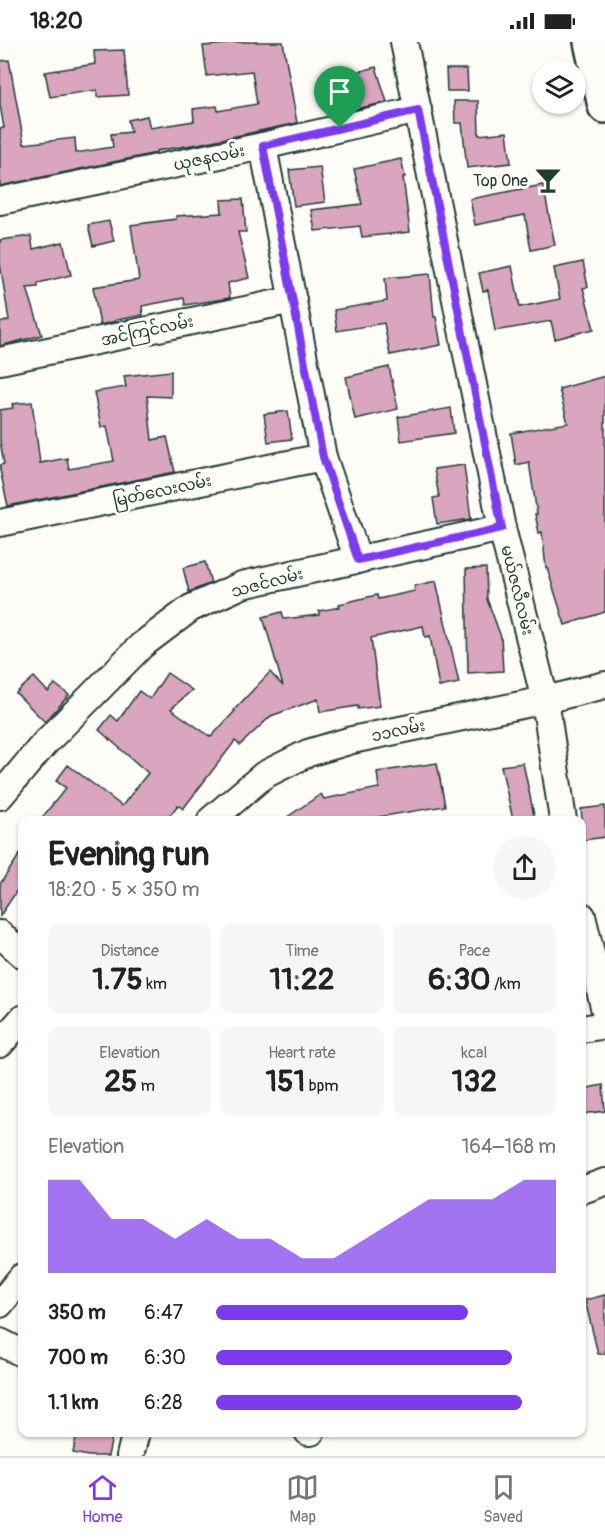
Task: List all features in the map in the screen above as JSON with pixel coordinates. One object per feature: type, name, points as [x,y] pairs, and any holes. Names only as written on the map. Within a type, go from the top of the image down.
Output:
[{"type":"street","name":"မယ်ဇလီလမ်း","points":[[404,42],[502,528],[545,700],[562,816]]},
{"type":"street","points":[[591,42],[605,106]]},
{"type":"street","name":"ယုဇနလမ်း","points":[[0,201],[263,146],[418,110]]},
{"type":"street","points":[[263,146],[323,457],[358,560]]},
{"type":"street","name":"အင်ကြင်လမ်း","points":[[0,361],[293,300]]},
{"type":"street","name":"မြတ်လေးလမ်း","points":[[0,524],[323,457]]},
{"type":"street","name":"သဇင်လမ်း","points":[[0,796],[44,744],[142,645],[191,608],[242,585],[502,528]]},
{"type":"street","name":"၁၁လမ်း","points":[[216,816],[264,776],[308,753],[352,740],[545,700],[605,685]]},
{"type":"street","points":[[0,933],[18,950]]},
{"type":"street","points":[[586,933],[605,1011]]},
{"type":"street","points":[[0,1044],[18,1024]]},
{"type":"street","points":[[586,1028],[605,1025]]},
{"type":"street","points":[[586,1189],[605,1182]]},
{"type":"street","points":[[0,1304],[18,1282]]},
{"type":"street","points":[[0,1342],[18,1351]]},
{"type":"street","points":[[130,1456],[135,1437]]},
{"type":"building","points":[[227,42],[283,42],[297,123],[156,151],[156,153],[0,186],[0,128],[4,128],[0,105],[0,61],[9,60],[24,144],[75,138],[76,153],[113,147],[111,134],[131,132],[128,120],[147,116],[150,128],[194,121],[193,109],[217,106],[218,111],[257,104],[252,71],[207,76],[203,46],[227,44]]},
{"type":"building","points":[[124,50],[128,95],[97,97],[97,90],[50,97],[45,72],[95,64],[94,51]]},
{"type":"building","points":[[376,67],[387,102],[347,111],[342,95],[359,91],[354,73]]},
{"type":"building","points":[[446,69],[467,69],[468,91],[447,91]]},
{"type":"building","points":[[454,101],[478,101],[479,135],[507,132],[511,163],[467,168],[462,123],[455,123]]},
{"type":"building","points":[[401,159],[410,232],[362,237],[360,226],[315,231],[311,210],[362,204],[354,169]]},
{"type":"building","points":[[320,167],[325,202],[294,206],[289,170]]},
{"type":"building","points":[[543,185],[555,245],[531,250],[525,215],[475,225],[470,199]]},
{"type":"building","points":[[243,199],[246,232],[238,232],[249,278],[228,283],[230,298],[185,305],[184,298],[142,306],[143,315],[100,325],[93,287],[139,280],[131,225],[176,219],[176,216],[222,213],[221,200]]},
{"type":"building","points":[[109,221],[114,241],[93,246],[88,225]]},
{"type":"building","points":[[31,236],[33,249],[63,242],[71,275],[38,283],[38,287],[27,288],[42,335],[0,346],[0,323],[9,320],[0,263],[0,240]]},
{"type":"building","points":[[583,262],[588,287],[583,288],[594,329],[555,339],[551,321],[495,331],[488,290],[483,291],[479,273],[512,266],[520,307],[560,299],[554,268]]},
{"type":"building","points":[[430,274],[434,317],[436,317],[441,345],[390,355],[384,323],[337,331],[334,310],[387,301],[385,278]]},
{"type":"building","points":[[389,367],[398,409],[355,419],[346,377]]},
{"type":"building","points":[[171,371],[171,397],[147,396],[152,440],[167,437],[175,472],[8,506],[0,470],[0,465],[4,464],[0,441],[0,410],[13,408],[12,404],[32,402],[40,463],[67,458],[69,469],[114,461],[107,426],[101,427],[94,392],[126,387],[124,376]]},
{"type":"building","points":[[605,376],[605,612],[565,625],[546,568],[542,532],[539,533],[535,514],[537,514],[529,462],[516,465],[511,433],[568,423],[559,389]]},
{"type":"building","points":[[451,408],[454,433],[401,441],[398,417]]},
{"type":"building","points":[[288,411],[292,439],[268,442],[264,414]]},
{"type":"building","points":[[464,465],[471,519],[437,524],[433,498],[439,497],[434,469]]},
{"type":"building","points":[[205,562],[211,583],[189,592],[183,568]]},
{"type":"building","points":[[486,568],[487,599],[501,637],[503,671],[468,673],[466,569]]},
{"type":"building","points":[[436,581],[459,683],[439,687],[430,636],[425,637],[423,626],[371,638],[380,706],[358,709],[358,706],[320,712],[318,699],[271,716],[240,745],[235,741],[183,809],[178,805],[169,816],[43,816],[66,788],[56,781],[68,765],[122,806],[148,773],[99,730],[111,715],[118,721],[139,691],[150,699],[167,673],[192,690],[171,709],[211,737],[270,672],[283,686],[263,617],[282,612],[284,619],[319,615],[319,611],[340,607],[339,604],[377,595],[378,599],[415,591],[414,586]]},
{"type":"building","points":[[34,677],[48,692],[55,684],[69,695],[45,722],[16,693]]},
{"type":"building","points":[[437,763],[445,806],[384,816],[289,816],[321,794],[324,799],[379,788],[377,772]]},
{"type":"building","points":[[523,763],[534,816],[512,816],[501,766]]},
{"type":"building","points":[[605,806],[605,837],[586,840],[586,816],[582,816],[581,809]]},
{"type":"building","points":[[18,857],[18,889],[0,916],[0,884]]},
{"type":"building","points":[[603,1085],[605,1111],[586,1113],[586,1088]]},
{"type":"building","points":[[605,1295],[605,1354],[598,1354],[586,1300]]},
{"type":"building","points":[[76,1437],[112,1437],[108,1456],[73,1453]]},
{"type":"place","name":"Top One","points":[[548,180]]},
{"type":"route","points":[[418,110],[502,528],[358,560],[323,457],[263,146],[340,128],[418,110]]}]
